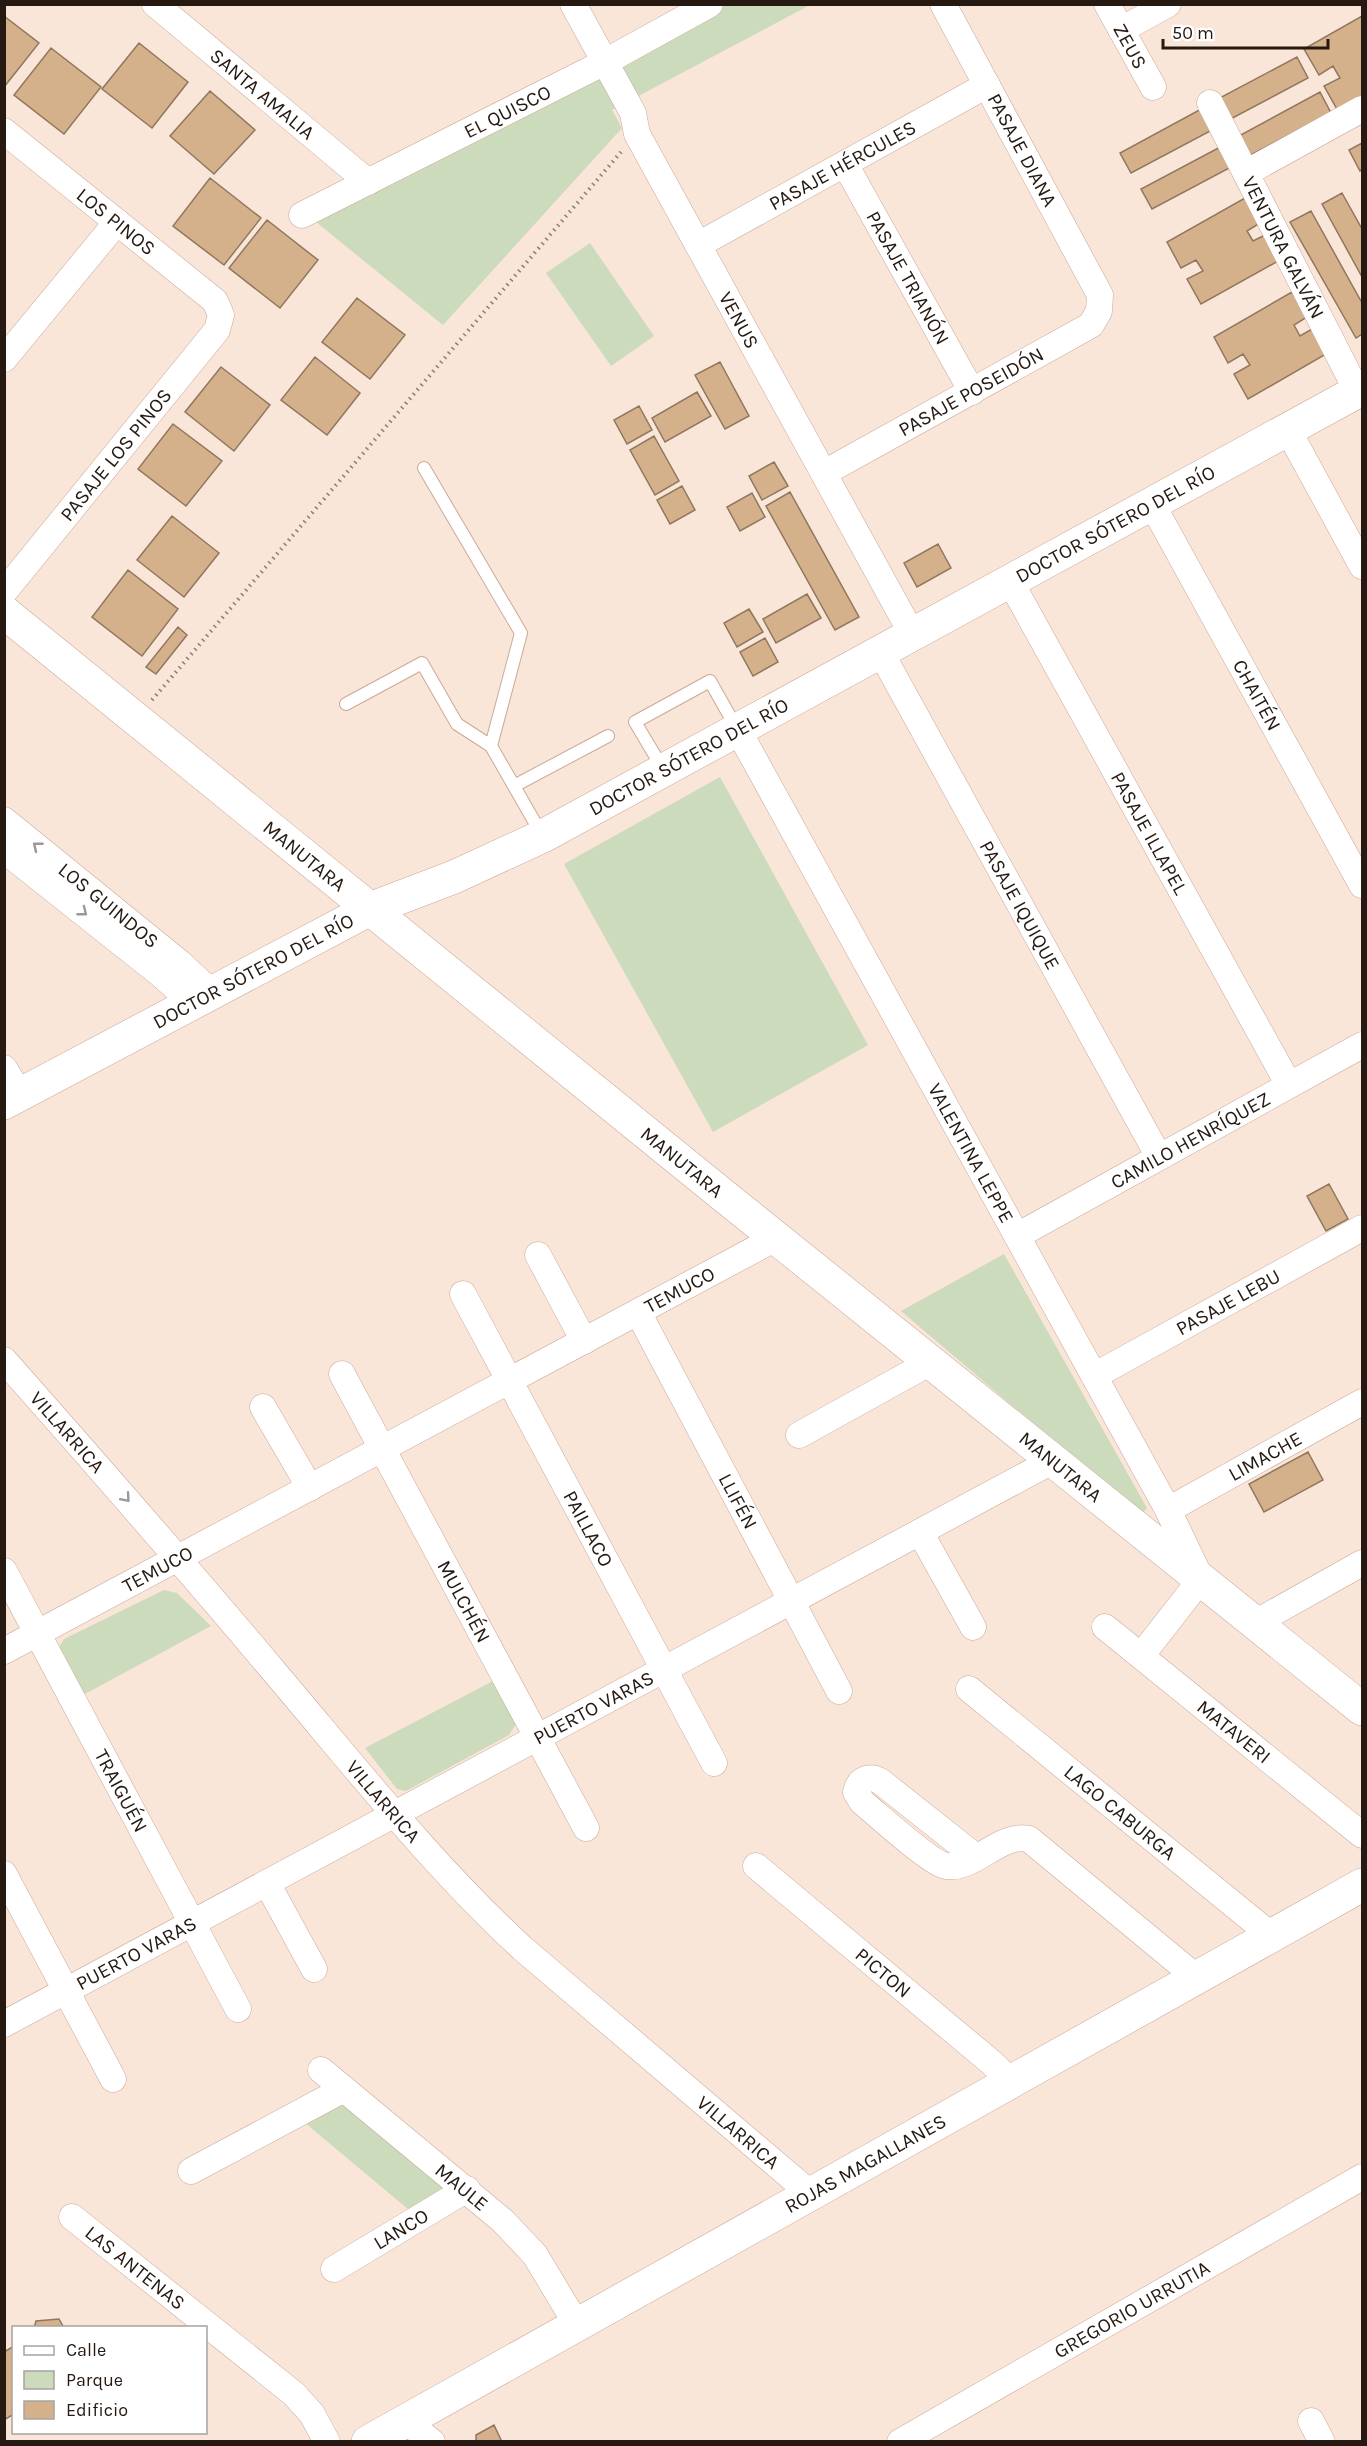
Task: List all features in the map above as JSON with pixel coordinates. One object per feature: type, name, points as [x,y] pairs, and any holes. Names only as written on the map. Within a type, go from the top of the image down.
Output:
[{"type":"main road","name":"DOCTOR SÓTERO DEL RÍO","points":[[10,1089],[202,998],[370,909],[454,877],[543,836],[1360,390]]},
{"type":"main road","name":"MANUTARA","points":[[4,612],[776,1238],[1362,1709]]},
{"type":"main road","name":"ROJAS MAGALLANES","points":[[368,2442],[1362,1885]]},
{"type":"street","name":"SANTA AMALIA","points":[[155,4],[368,182]]},
{"type":"street","name":"VENUS","points":[[573,4],[633,113],[637,134],[912,634]]},
{"type":"street","name":"EL QUISCO","points":[[302,215],[604,62],[710,4]]},
{"type":"street","name":"PASAJE DIANA","points":[[943,4],[1100,295]]},
{"type":"street","name":"ZEUS","points":[[1107,4],[1153,87]]},
{"type":"street","points":[[1121,30],[1168,4]]},
{"type":"street","name":"PASAJE HÉRCULES","points":[[698,245],[987,86]]},
{"type":"street","name":"VENTURA GALVÁN","points":[[1210,103],[1360,390]]},
{"type":"street","points":[[1246,173],[1362,109]]},
{"type":"street","name":"LOS PINOS","points":[[4,131],[215,301],[221,315]]},
{"type":"street","name":"PASAJE TRIANÓN","points":[[845,164],[972,392]]},
{"type":"street","points":[[4,359],[117,222]]},
{"type":"street","name":"PASAJE POSEIDÓN","points":[[824,473],[1091,326],[1099,311],[1100,295]]},
{"type":"street","name":"PASAJE LOS PINOS","points":[[4,592],[217,330],[221,315]]},
{"type":"street","points":[[1288,430],[1362,566]]},
{"type":"street","name":"CHAITÉN","points":[[1152,504],[1362,885]]},
{"type":"street","name":"PASAJE ILLAPEL","points":[[1010,581],[1289,1086]]},
{"type":"street","name":"PASAJE IQUIQUE","points":[[880,651],[1159,1157]]},
{"type":"street","name":"VALENTINA LEPPE","points":[[738,730],[1168,1510],[1201,1580]]},
{"type":"street","name":"LOS GUINDOS","points":[[4,820],[180,963],[202,998]]},
{"type":"street","name":"LOS GUINDOS","points":[[4,850],[159,973],[202,998]]},
{"type":"street","name":"CAMILO HENRÍQUEZ","points":[[1017,1236],[1362,1045]]},
{"type":"street","name":"PASAJE LEBU","points":[[1094,1376],[1362,1228]]},
{"type":"street","name":"TEMUCO","points":[[4,1651],[776,1238]]},
{"type":"street","points":[[538,1255],[584,1341]]},
{"type":"street","name":"PAILLACO","points":[[463,1294],[714,1763]]},
{"type":"street","name":"LLIFÉN","points":[[638,1312],[839,1691]]},
{"type":"street","name":"VILLARRICA","points":[[4,1360],[179,1558],[395,1814],[477,1904],[522,1948],[811,2194]]},
{"type":"street","points":[[799,1434],[931,1362]]},
{"type":"street","name":"MULCHÉN","points":[[342,1374],[586,1828]]},
{"type":"street","name":"LIMACHE","points":[[1168,1510],[1362,1402]]},
{"type":"street","points":[[263,1407],[310,1488]]},
{"type":"street","name":"PUERTO VARAS","points":[[4,2024],[1054,1460]]},
{"type":"street","points":[[920,1533],[973,1627]]},
{"type":"street","points":[[1255,1623],[1362,1563]]},
{"type":"street","name":"TRAIGUÉN","points":[[4,1571],[238,2009]]},
{"type":"street","points":[[1141,1656],[1201,1580]]},
{"type":"street","name":"MATAVERI","points":[[1105,1627],[1362,1835]]},
{"type":"street","name":"LAGO CABURGA","points":[[969,1689],[1272,1936]]},
{"type":"street","points":[[976,1857],[1014,1839],[1029,1839],[1197,1978]]},
{"type":"street","name":"PICTON","points":[[756,1866],[992,2063],[1011,2082]]},
{"type":"street","points":[[4,1874],[113,2079]]},
{"type":"street","points":[[267,1883],[314,1969]]},
{"type":"street","name":"MAULE","points":[[321,2070],[503,2221],[535,2255],[577,2325]]},
{"type":"street","points":[[191,2170],[344,2089]]},
{"type":"street","name":"GREGORIO URRUTIA","points":[[900,2442],[1362,2177]]},
{"type":"street","name":"LANCO","points":[[334,2269],[467,2189]]},
{"type":"street","name":"LAS ANTENAS","points":[[72,2217],[294,2394],[312,2414],[327,2442]]},
{"type":"street","points":[[406,2421],[432,2442]]},
{"type":"lane","points":[[424,468],[521,633],[491,746]]},
{"type":"lane","points":[[346,704],[422,663],[457,724],[491,746],[543,836]]},
{"type":"lane","points":[[663,770],[635,722],[710,681],[738,730]]},
{"type":"lane","points":[[514,786],[608,736]]},
{"type":"path","points":[[136,719],[637,134]]},
{"type":"green space","points":[[719,5],[810,5],[612,110],[622,128],[443,325],[316,222]]},
{"type":"green space","points":[[590,243],[654,336],[611,366],[546,273]]},
{"type":"green space","points":[[720,777],[868,1045],[713,1132],[564,864]]},
{"type":"green space","points":[[1004,1254],[1147,1508],[1141,1515],[901,1311]]},
{"type":"green space","points":[[164,1590],[177,1593],[211,1626],[83,1695],[58,1649],[64,1639]]},
{"type":"green space","points":[[493,1681],[516,1724],[509,1735],[406,1791],[397,1789],[365,1748]]},
{"type":"green space","points":[[341,2099],[447,2188],[409,2210],[304,2122]]},
{"type":"building","points":[[4,16],[39,43],[4,87]]},
{"type":"building","points":[[1362,16],[1362,97],[1338,111],[1324,86],[1340,78],[1333,66],[1319,75],[1304,49]]},
{"type":"building","points":[[139,43],[188,82],[152,128],[102,89]]},
{"type":"building","points":[[51,48],[101,87],[64,134],[14,95]]},
{"type":"building","points":[[1297,57],[1308,78],[1225,122],[1214,101]]},
{"type":"building","points":[[210,91],[255,130],[214,174],[170,136]]},
{"type":"building","points":[[1320,92],[1331,113],[1247,157],[1237,137]]},
{"type":"building","points":[[1203,108],[1214,129],[1131,173],[1120,153]]},
{"type":"building","points":[[1362,143],[1362,169],[1360,171],[1349,150]]},
{"type":"building","points":[[1224,145],[1235,165],[1152,209],[1141,189]]},
{"type":"building","points":[[210,178],[261,218],[224,265],[173,226]]},
{"type":"building","points":[[1342,193],[1362,229],[1362,277],[1322,204]]},
{"type":"building","points":[[1245,198],[1260,223],[1247,231],[1253,241],[1265,235],[1280,260],[1201,304],[1187,279],[1203,271],[1196,260],[1181,268],[1167,242]]},
{"type":"building","points":[[1311,211],[1362,303],[1362,334],[1356,338],[1290,222]]},
{"type":"building","points":[[267,220],[318,260],[280,308],[229,268]]},
{"type":"building","points":[[1292,292],[1307,317],[1294,325],[1300,336],[1312,329],[1326,354],[1248,399],[1234,374],[1250,365],[1243,354],[1228,363],[1214,337]]},
{"type":"building","points":[[357,298],[405,335],[370,379],[322,342]]},
{"type":"building","points":[[315,357],[360,393],[327,435],[281,400]]},
{"type":"building","points":[[720,362],[749,416],[725,429],[695,375]]},
{"type":"building","points":[[221,367],[270,405],[234,451],[185,412]]},
{"type":"building","points":[[697,392],[711,416],[665,442],[652,418]]},
{"type":"building","points":[[639,406],[652,430],[627,444],[614,420]]},
{"type":"building","points":[[173,424],[222,461],[186,506],[138,469]]},
{"type":"building","points":[[654,436],[679,481],[655,495],[630,450]]},
{"type":"building","points":[[774,462],[788,486],[762,500],[749,476]]},
{"type":"building","points":[[682,486],[695,510],[670,524],[657,500]]},
{"type":"building","points":[[790,492],[859,617],[835,630],[766,506]]},
{"type":"building","points":[[752,493],[765,517],[740,531],[727,507]]},
{"type":"building","points":[[172,516],[219,553],[184,597],[137,560]]},
{"type":"building","points":[[938,544],[951,568],[917,587],[904,563]]},
{"type":"building","points":[[128,570],[178,609],[142,656],[92,617]]},
{"type":"building","points":[[807,594],[821,618],[776,643],[763,619]]},
{"type":"building","points":[[749,609],[763,632],[737,647],[724,623]]},
{"type":"building","points":[[178,627],[187,635],[156,674],[146,667]]},
{"type":"building","points":[[765,638],[778,662],[753,676],[740,652]]},
{"type":"building","points":[[1329,1184],[1348,1219],[1326,1231],[1307,1196]]},
{"type":"building","points":[[1308,1452],[1323,1480],[1264,1512],[1249,1484]]},
{"type":"building","points":[[59,2319],[63,2326],[35,2326],[36,2321]]},
{"type":"building","points":[[12,2347],[12,2415],[4,2420],[4,2352]]},
{"type":"building","points":[[494,2425],[502,2442],[476,2442],[476,2435]]}]
